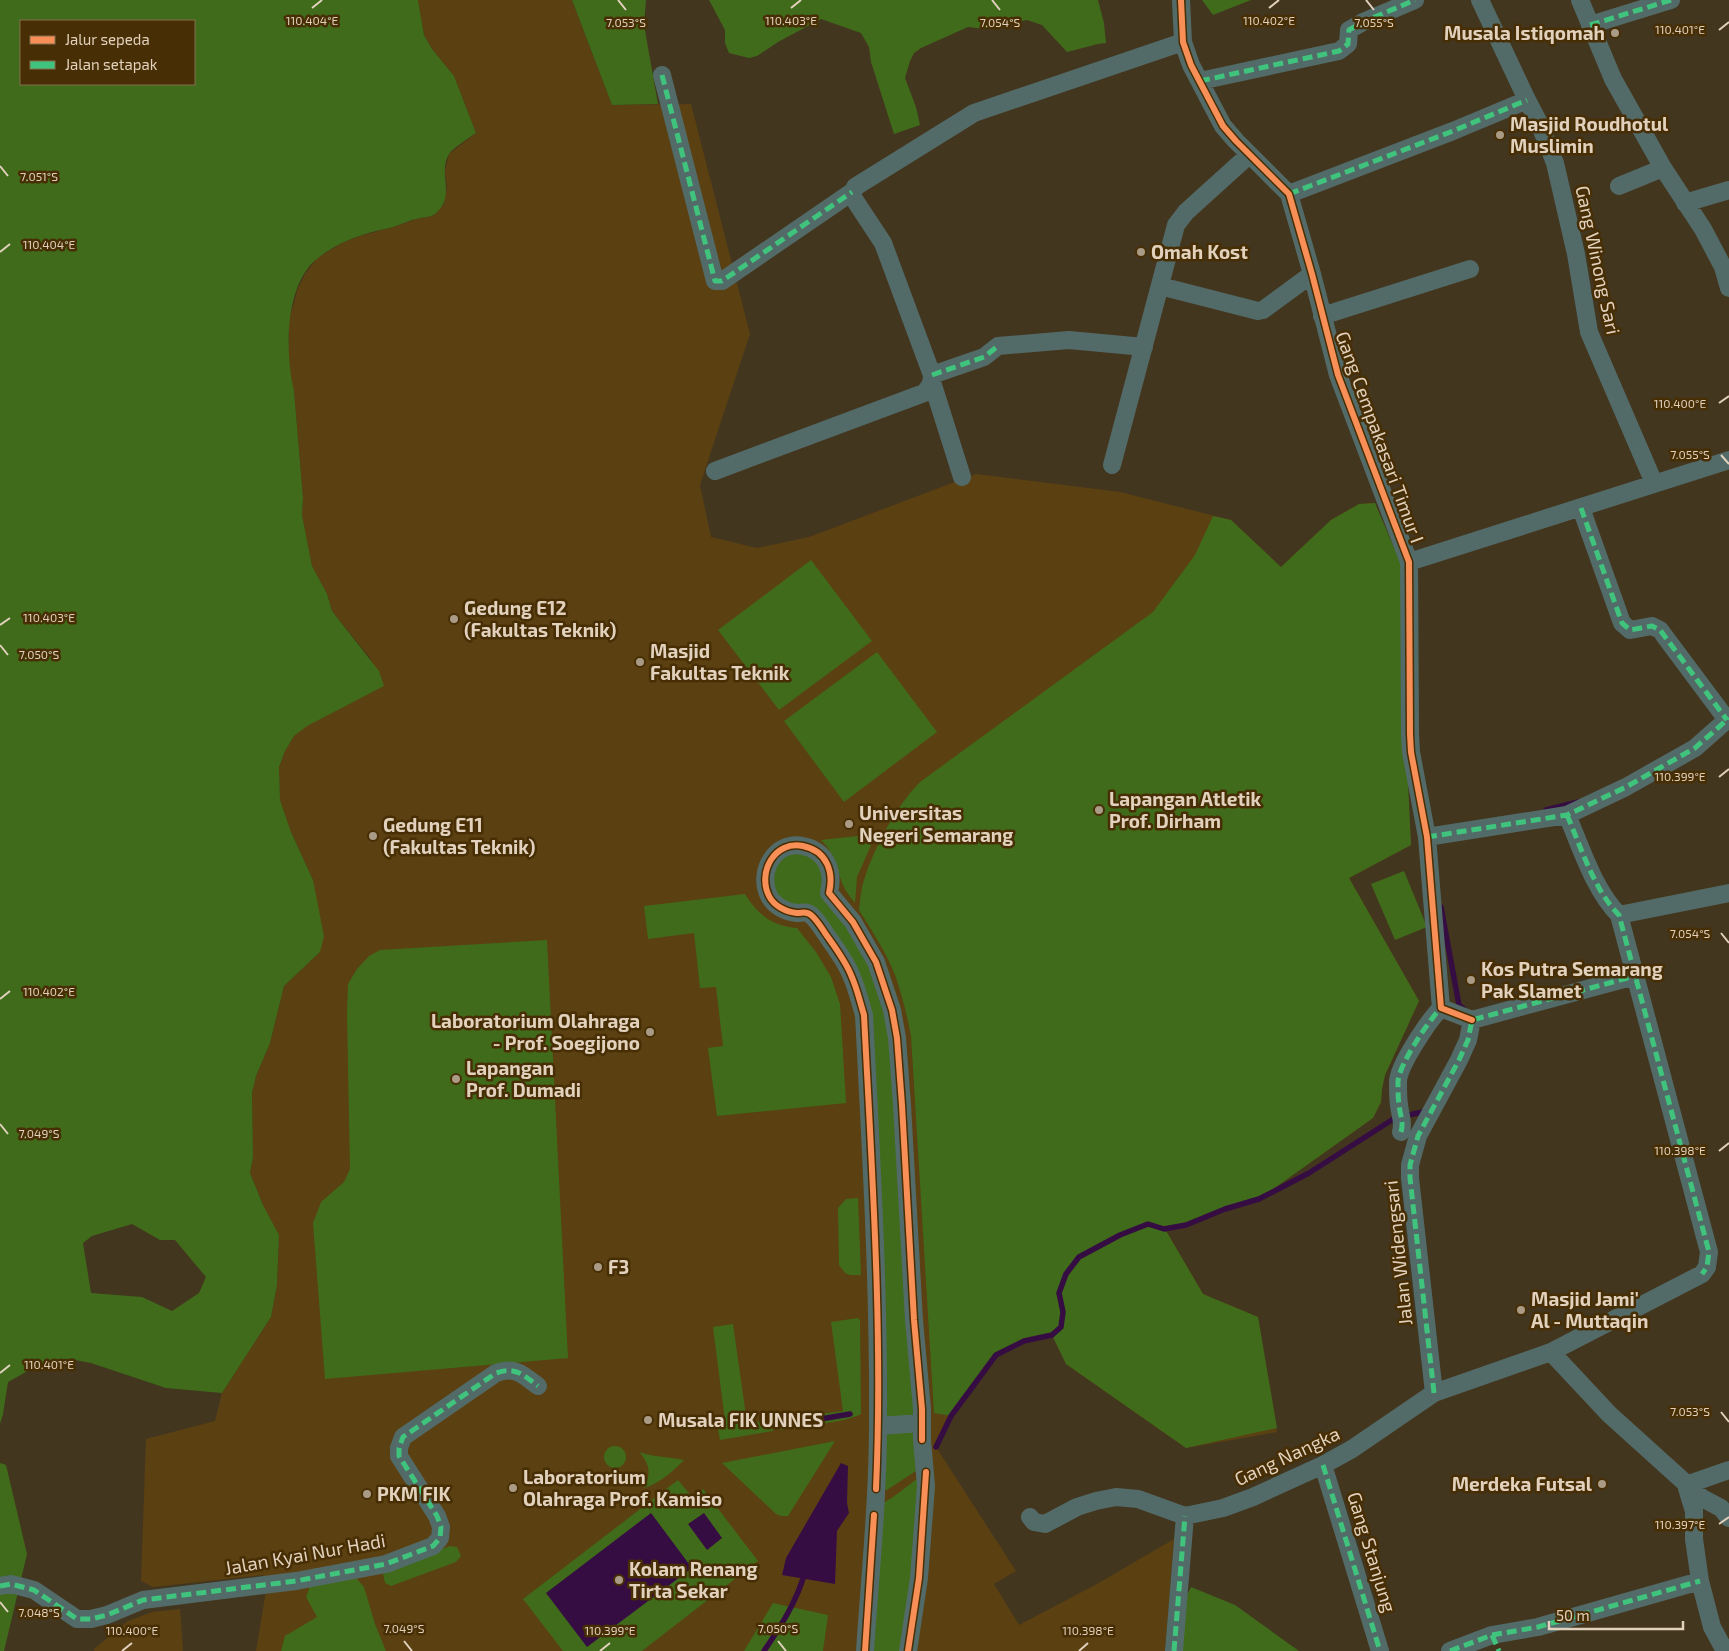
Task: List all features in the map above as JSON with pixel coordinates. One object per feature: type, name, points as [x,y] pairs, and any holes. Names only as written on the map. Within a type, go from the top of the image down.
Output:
[{"type":"street","name":"Gang Cempakasari Timur I","points":[[1181,0],[1183,42],[1191,64],[1223,126],[1249,155],[1289,194],[1338,376],[1409,562],[1411,752],[1427,837],[1441,1008]]},
{"type":"street","points":[[1200,81],[1339,51],[1348,44],[1348,31],[1363,22],[1414,0]]},
{"type":"street","name":"Gang Winong Sari","points":[[1480,0],[1539,123],[1555,163],[1576,254],[1589,332],[1654,483]]},
{"type":"street","points":[[1580,0],[1613,79],[1663,168],[1703,229],[1719,260],[1729,288]]},
{"type":"street","points":[[1590,25],[1671,0]]},
{"type":"street","points":[[662,75],[715,281],[722,281],[852,192],[862,182],[974,113],[1183,42]]},
{"type":"street","points":[[1289,194],[1453,131],[1527,100]]},
{"type":"street","points":[[1112,465],[1176,226],[1186,212],[1249,155]]},
{"type":"street","points":[[1619,186],[1663,168]]},
{"type":"street","points":[[1685,203],[1729,190]]},
{"type":"street","points":[[852,192],[852,196],[882,243],[932,378],[962,477]]},
{"type":"street","points":[[1322,316],[1470,269]]},
{"type":"street","points":[[1160,286],[1258,311],[1312,274]]},
{"type":"street","points":[[716,471],[924,392],[932,378],[984,357],[998,346],[1068,340],[1144,347]]},
{"type":"street","points":[[1409,562],[1729,460]]},
{"type":"street","points":[[1427,837],[1566,815],[1626,787],[1695,748],[1728,719],[1660,630],[1652,626],[1630,630],[1622,623],[1581,508]]},
{"type":"street","points":[[1402,1128],[1398,1078],[1431,1018],[1441,1008],[1472,1020],[1635,976],[1619,914],[1602,893],[1566,815]]},
{"type":"street","points":[[793,846],[804,846],[817,852],[824,858],[830,870],[829,893],[821,904],[806,912],[788,911],[779,907],[770,898],[764,885],[765,872],[770,859],[775,854],[793,846]]},
{"type":"street","points":[[829,893],[852,922],[876,962],[892,1010],[897,1038],[914,1320],[926,1472],[918,1578],[908,1651]]},
{"type":"street","points":[[1619,914],[1729,893]]},
{"type":"street","points":[[806,912],[813,917],[835,947],[851,975],[864,1015],[876,1287],[878,1426],[876,1489],[865,1651]]},
{"type":"street","name":"Gang Nangka","points":[[1185,1516],[1223,1508],[1253,1497],[1324,1465],[1352,1449],[1434,1393],[1551,1352],[1702,1274],[1707,1268],[1709,1252],[1635,976]]},
{"type":"street","name":"Jalan Widengsari","points":[[1434,1393],[1410,1165],[1418,1136],[1468,1040],[1472,1020]]},
{"type":"street","points":[[1551,1352],[1609,1414],[1686,1485],[1702,1498],[1720,1508],[1729,1518]]},
{"type":"street","name":"Jalan Kyai Nur Hadi","points":[[0,1586],[11,1584],[34,1590],[77,1619],[92,1619],[143,1600],[296,1581],[386,1564],[433,1546],[440,1538],[441,1527],[437,1516],[399,1456],[399,1448],[403,1437],[496,1373],[506,1369],[517,1371],[538,1386]]},
{"type":"street","points":[[878,1426],[922,1432]]},
{"type":"street","name":"Gang Stanjung","points":[[1324,1465],[1380,1651]]},
{"type":"street","points":[[1686,1485],[1729,1470]]},
{"type":"street","points":[[1686,1485],[1694,1511],[1694,1538],[1700,1581],[1712,1627],[1725,1651]]},
{"type":"street","points":[[1030,1516],[1034,1522],[1045,1524],[1077,1507],[1116,1497],[1138,1499],[1185,1516],[1174,1651]]},
{"type":"street","points":[[1450,1651],[1495,1643],[1538,1627],[1700,1581]]},
{"type":"shaded area","name":"Universitas Negeri Semarang","points":[[418,0],[572,0],[612,105],[691,104],[750,334],[700,485],[711,537],[757,548],[809,537],[976,474],[1120,492],[1231,520],[1281,567],[1331,520],[1359,504],[1375,503],[1403,739],[1411,845],[1349,878],[1419,1001],[1385,1075],[1381,1102],[1373,1118],[1259,1199],[1225,1209],[1186,1225],[1165,1229],[1203,1294],[1258,1317],[1277,1432],[1186,1448],[1066,1364],[1052,1335],[1024,1341],[996,1355],[951,1416],[936,1447],[1016,1571],[994,1584],[1019,1625],[1097,1584],[1174,1539],[1165,1651],[256,1651],[267,1585],[263,1575],[153,1587],[141,1581],[146,1439],[215,1421],[222,1393],[271,1317],[277,1285],[279,1235],[263,1205],[250,1173],[253,1157],[252,1093],[256,1076],[270,1043],[284,986],[320,952],[313,880],[291,832],[280,800],[279,767],[285,751],[294,736],[307,725],[383,686],[370,658],[332,611],[327,594],[312,566],[302,515],[303,498],[294,391],[288,355],[289,320],[298,288],[305,274],[317,258],[344,242],[360,236],[416,219],[433,216],[444,204],[447,188],[445,170],[449,154],[476,133],[454,76],[432,49],[424,35]]},
{"type":"shaded area","points":[[841,1463],[848,1466],[847,1503],[849,1513],[837,1531],[835,1584],[782,1575],[786,1558]]},
{"type":"shaded area","name":"Kolam Renang Tirta Sekar","points":[[651,1513],[692,1568],[587,1647],[546,1593]]},
{"type":"shaded area","points":[[704,1513],[722,1538],[707,1550],[688,1524]]},
{"type":"shaded area","points":[[180,1609],[183,1651],[94,1651],[95,1648],[128,1621],[152,1612]]},
{"type":"green space","points":[[0,0],[418,0],[424,35],[432,49],[454,76],[476,133],[449,154],[445,169],[445,200],[435,214],[361,236],[324,253],[307,270],[299,284],[293,301],[290,320],[289,358],[294,391],[303,498],[302,515],[312,566],[327,594],[332,611],[379,671],[384,686],[307,726],[294,736],[285,751],[279,767],[280,800],[291,832],[313,880],[324,936],[320,952],[284,986],[270,1043],[256,1076],[252,1093],[253,1157],[250,1173],[263,1205],[279,1235],[277,1285],[271,1317],[222,1393],[166,1388],[91,1363],[59,1360],[42,1363],[8,1382],[0,1424]],"holes":[[[132,1224],[160,1240],[175,1240],[206,1277],[199,1293],[172,1311],[142,1297],[91,1293],[83,1243],[92,1236]]]},
{"type":"green space","points":[[572,0],[646,0],[644,25],[658,104],[612,105]]},
{"type":"green space","points":[[709,0],[1098,0],[1104,23],[1106,43],[1067,52],[1042,25],[1027,20],[985,29],[968,27],[914,53],[905,78],[916,107],[920,125],[894,134],[871,62],[869,47],[861,33],[821,19],[778,42],[757,56],[749,58],[729,53],[725,43],[725,30]]},
{"type":"green space","points":[[1202,0],[1251,0],[1213,15]]},
{"type":"green space","points":[[1375,503],[1403,569],[1411,845],[1349,878],[1419,1001],[1385,1075],[1381,1102],[1373,1118],[1259,1199],[1225,1209],[1186,1225],[1165,1229],[1203,1294],[1258,1317],[1277,1428],[1186,1448],[1066,1364],[1052,1335],[1024,1341],[996,1355],[951,1416],[934,1413],[911,1036],[895,975],[883,950],[859,910],[864,880],[880,841],[894,815],[920,782],[1153,612],[1195,555],[1213,516],[1231,520],[1281,567],[1331,520],[1359,504]]},
{"type":"green space","points":[[811,560],[872,641],[779,710],[718,630]]},
{"type":"green space","points":[[877,652],[937,732],[844,802],[784,721]]},
{"type":"green space","points":[[876,834],[857,877],[855,903],[845,889],[830,851],[821,840]]},
{"type":"green space","points":[[811,848],[883,979],[922,1409],[906,1421],[888,1418],[878,1404],[869,1108],[851,975],[801,913],[766,889],[770,859]]},
{"type":"green space","points":[[1404,871],[1427,927],[1395,940],[1371,884]]},
{"type":"green space","points":[[745,894],[755,908],[766,918],[780,925],[797,928],[816,952],[831,977],[840,1004],[846,1103],[717,1116],[708,1048],[723,1046],[716,987],[700,988],[694,933],[648,939],[644,906]]},
{"type":"green space","points":[[547,940],[568,1358],[325,1379],[313,1223],[321,1202],[344,1182],[350,1169],[348,984],[357,969],[369,956],[380,950]]},
{"type":"green space","points":[[858,1198],[861,1275],[850,1275],[845,1273],[839,1265],[838,1208],[846,1199]]},
{"type":"green space","points":[[858,1318],[860,1320],[861,1414],[834,1422],[781,1430],[780,1419],[843,1411],[831,1322]]},
{"type":"green space","points":[[733,1324],[747,1423],[771,1420],[773,1431],[720,1440],[717,1423],[725,1421],[713,1327]]},
{"type":"green space","points":[[913,1428],[919,1469],[887,1490],[876,1489],[878,1444],[887,1434]]},
{"type":"green space","points":[[835,1441],[788,1516],[776,1514],[722,1463]]},
{"type":"green space","points":[[615,1446],[623,1449],[626,1457],[623,1465],[615,1468],[607,1465],[604,1457],[607,1449]]},
{"type":"green space","points":[[639,1452],[684,1460],[660,1480],[644,1488],[649,1473],[647,1464]]},
{"type":"green space","points":[[0,1463],[6,1465],[27,1554],[4,1651],[0,1651]]},
{"type":"green space","points":[[926,1472],[908,1651],[865,1651],[875,1508]]},
{"type":"green space","points":[[678,1480],[692,1497],[703,1489],[758,1561],[642,1651],[563,1651],[523,1599]]},
{"type":"green space","points":[[450,1546],[457,1547],[461,1556],[456,1562],[391,1586],[385,1583],[383,1574],[387,1570]]},
{"type":"green space","points":[[357,1579],[364,1587],[375,1624],[386,1651],[281,1651],[285,1636],[317,1617],[306,1597],[310,1586]]},
{"type":"green space","points":[[1191,1587],[1235,1605],[1299,1651],[1183,1651],[1182,1605]]},
{"type":"green space","points":[[773,1603],[828,1615],[823,1651],[744,1651]]},
{"type":"waterway","points":[[1546,810],[1578,802]]},
{"type":"waterway","points":[[1441,907],[1459,1005],[1465,1010]]},
{"type":"waterway","points":[[936,1447],[951,1416],[996,1355],[1024,1341],[1052,1335],[1061,1327],[1063,1312],[1059,1293],[1066,1274],[1079,1257],[1120,1235],[1148,1224],[1164,1229],[1186,1225],[1225,1209],[1259,1199],[1309,1173],[1395,1118],[1427,1111]]},
{"type":"waterway","points":[[785,1425],[850,1414]]},
{"type":"waterway","points":[[764,1651],[793,1603],[805,1572]]},
{"type":"marked path","points":[[1200,81],[1339,51],[1348,44],[1349,30],[1415,0]]},
{"type":"marked path","points":[[1590,25],[1671,0]]},
{"type":"marked path","points":[[662,75],[715,281],[722,281],[852,192]]},
{"type":"marked path","points":[[1289,194],[1453,131],[1527,100]]},
{"type":"marked path","points":[[932,375],[984,357],[998,346]]},
{"type":"marked path","points":[[1581,508],[1622,623],[1630,630],[1652,626],[1660,630],[1727,720]]},
{"type":"marked path","points":[[1427,837],[1567,815],[1626,787],[1695,748],[1729,718]]},
{"type":"marked path","points":[[1567,815],[1595,881],[1610,905],[1619,915],[1709,1252],[1707,1267],[1702,1274]]},
{"type":"marked path","points":[[1434,1393],[1410,1165],[1418,1136],[1468,1040],[1472,1020],[1635,976]]},
{"type":"marked path","points":[[1401,1132],[1402,1122],[1398,1094],[1399,1075],[1415,1044],[1429,1022],[1441,1008]]},
{"type":"marked path","points":[[0,1586],[11,1584],[34,1590],[77,1619],[91,1619],[107,1615],[143,1600],[296,1581],[386,1564],[433,1546],[440,1538],[441,1527],[437,1516],[399,1456],[399,1448],[403,1437],[496,1373],[514,1371],[538,1386]]},
{"type":"marked path","points":[[1323,1465],[1380,1651]]},
{"type":"marked path","points":[[1174,1651],[1185,1516]]},
{"type":"marked path","points":[[1450,1651],[1492,1635],[1538,1627],[1700,1581]]},
{"type":"marked path","points":[[1492,1635],[1499,1651]]},
{"type":"cycle path","points":[[1181,0],[1183,42],[1191,65],[1223,126],[1289,194],[1338,375],[1409,562],[1411,752],[1427,837],[1441,1008],[1472,1020]]},
{"type":"cycle path","points":[[876,1489],[878,1430],[877,1311],[864,1015],[849,969],[817,921],[808,913],[797,913],[781,908],[769,896],[765,877],[767,868],[777,853],[793,845],[803,846],[818,852],[827,864],[830,878],[829,893],[853,922],[876,962],[892,1010],[897,1038],[902,1105],[914,1320],[922,1409],[922,1440]]},
{"type":"cycle path","points":[[908,1651],[919,1578],[926,1472]]},
{"type":"cycle path","points":[[865,1651],[874,1515]]},
{"type":"place","name":"Musala Istiqomah","points":[[1615,33]]},
{"type":"place","name":"Masjid Roudhotul Muslimin","points":[[1500,135]]},
{"type":"place","name":"Omah Kost","points":[[1141,252]]},
{"type":"place","name":"Gedung E12 (Fakultas Teknik)","points":[[454,619]]},
{"type":"place","name":"Masjid Fakultas Teknik","points":[[640,662]]},
{"type":"place","name":"Lapangan Atletik Prof. Dirham","points":[[1099,810]]},
{"type":"place","name":"Universitas Negeri Semarang","points":[[849,824]]},
{"type":"place","name":"Gedung E11 (Fakultas Teknik)","points":[[373,836]]},
{"type":"place","name":"Kos Putra Semarang Pak Slamet","points":[[1471,980]]},
{"type":"place","name":"Laboratorium Olahraga - Prof. Soegijono","points":[[650,1032]]},
{"type":"place","name":"Lapangan Prof. Dumadi","points":[[456,1079]]},
{"type":"place","name":"F3","points":[[598,1267]]},
{"type":"place","name":"Masjid Jami' Al - Muttaqin","points":[[1521,1310]]},
{"type":"place","name":"Musala FIK UNNES","points":[[648,1420]]},
{"type":"place","name":"Merdeka Futsal","points":[[1602,1484]]},
{"type":"place","name":"Laboratorium Olahraga Prof. Kamiso","points":[[513,1488]]},
{"type":"place","name":"PKM FIK","points":[[367,1494]]},
{"type":"place","name":"Kolam Renang Tirta Sekar","points":[[619,1580]]}]
